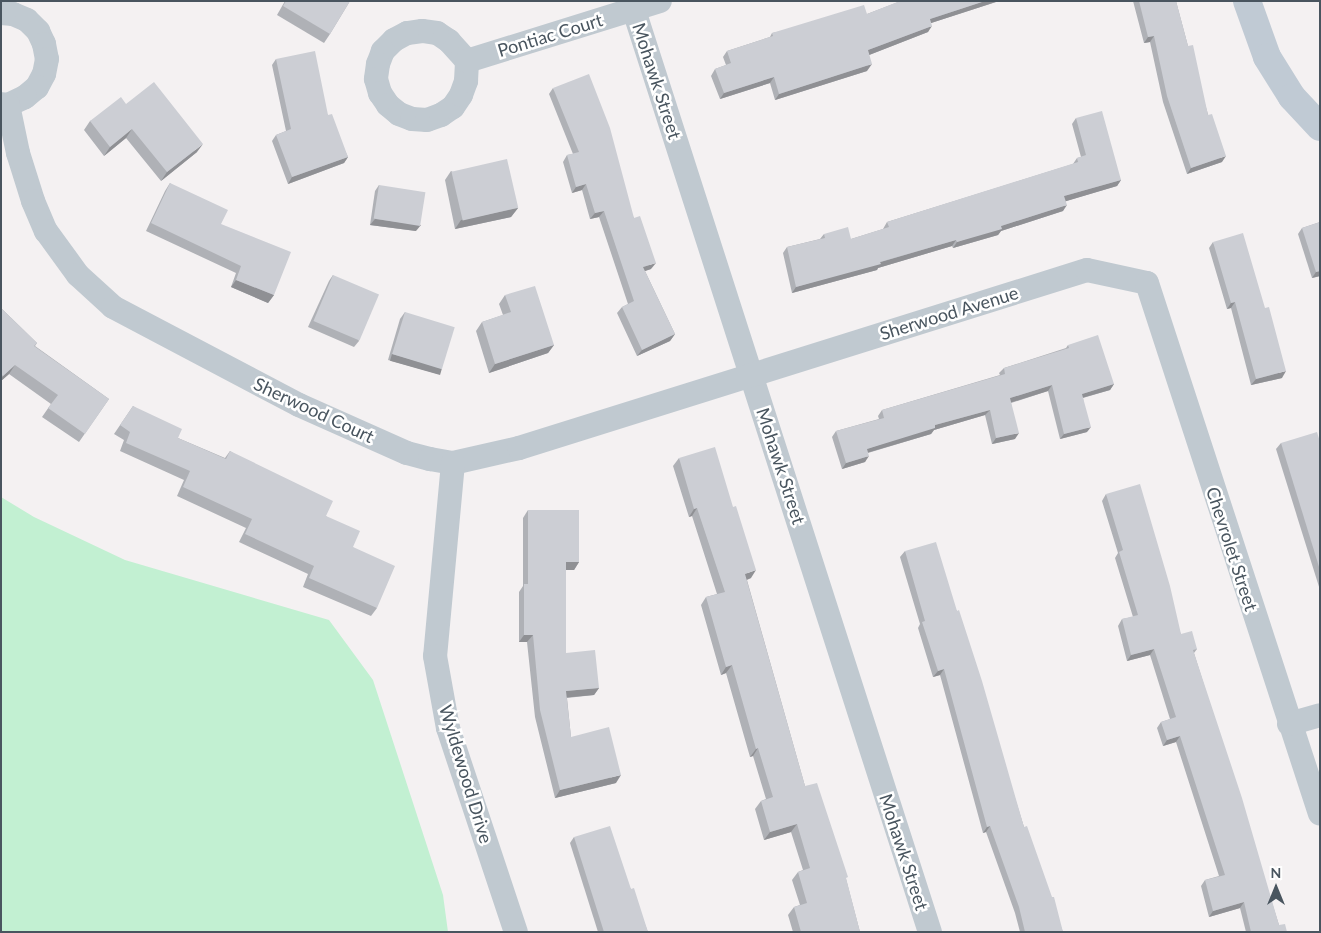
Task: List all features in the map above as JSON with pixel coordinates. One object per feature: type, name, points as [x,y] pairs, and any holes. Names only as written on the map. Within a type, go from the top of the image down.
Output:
[{"type":"street","name":"Pontiac Court","points":[[467,61],[633,5],[660,1]]},
{"type":"street","points":[[1247,1],[1267,57],[1292,97],[1320,127]]},
{"type":"street","name":"Mohawk Street","points":[[633,5],[930,932]]},
{"type":"street","name":"Sherwood Court","points":[[1,13],[13,14],[27,20],[38,31],[44,44],[47,59],[44,74],[36,87],[26,97],[5,104],[33,202],[46,231],[78,275],[112,307],[323,416],[407,453],[453,463],[519,448],[752,375]]},
{"type":"street","name":"Sherwood Avenue","points":[[752,375],[1088,270],[1147,283]]},
{"type":"street","name":"Chevrolet Street","points":[[1147,283],[1289,724],[1320,814]]},
{"type":"street","name":"Wyldewood Drive","points":[[453,463],[435,656],[448,728],[516,932]]},
{"type":"street","points":[[1289,724],[1320,715]]},
{"type":"green space","points":[[1,497],[34,517],[125,560],[329,620],[373,680],[443,895],[448,932],[1,932]]},
{"type":"building","points":[[286,1],[350,1],[330,34],[283,6]]},
{"type":"building","points":[[900,1],[985,1],[930,19],[932,26],[868,50],[872,64],[779,94],[774,77],[724,93],[715,69],[731,63],[727,51],[773,36],[772,33],[864,5],[867,14]]},
{"type":"building","points":[[1139,1],[1176,1],[1188,46],[1193,45],[1208,115],[1212,114],[1226,156],[1191,168],[1167,96],[1154,36],[1148,37]]},
{"type":"building","points":[[315,51],[328,115],[332,114],[348,157],[292,177],[276,135],[291,129],[276,59]]},
{"type":"building","points":[[589,74],[610,128],[634,218],[640,216],[656,263],[643,267],[675,334],[642,350],[622,307],[634,301],[604,211],[595,213],[586,184],[576,187],[567,155],[579,152],[553,88]]},
{"type":"building","points":[[154,82],[203,144],[167,172],[132,129],[110,147],[90,121],[121,97],[126,104]]},
{"type":"building","points":[[1102,111],[1121,180],[1064,196],[1067,205],[1001,226],[1002,229],[957,242],[956,240],[880,262],[881,264],[796,287],[787,247],[825,238],[824,234],[848,227],[851,239],[889,227],[887,222],[1078,162],[1077,158],[1086,155],[1076,118]]},
{"type":"building","points":[[507,159],[518,208],[463,221],[451,172]]},
{"type":"building","points":[[170,183],[228,210],[221,224],[291,252],[274,295],[236,280],[241,266],[151,223]]},
{"type":"building","points":[[379,185],[425,192],[420,226],[374,219]]},
{"type":"building","points":[[1320,222],[1320,271],[1316,272],[1302,228]]},
{"type":"building","points":[[1243,233],[1265,308],[1269,307],[1286,371],[1256,379],[1235,302],[1231,303],[1213,242]]},
{"type":"building","points":[[333,275],[379,295],[359,341],[313,321]]},
{"type":"building","points":[[535,286],[554,345],[495,364],[482,322],[511,312],[505,295]]},
{"type":"building","points":[[1,308],[37,343],[34,346],[109,399],[85,434],[48,408],[58,395],[15,365],[3,376],[1,374]]},
{"type":"building","points":[[405,312],[455,327],[442,369],[392,354]]},
{"type":"building","points":[[1098,335],[1114,384],[1082,394],[1091,427],[1064,434],[1052,385],[1010,398],[1019,433],[996,438],[990,410],[935,425],[935,428],[867,449],[869,456],[846,463],[836,431],[884,418],[882,410],[1005,374],[1004,368],[1069,348],[1068,345]]},
{"type":"building","points":[[133,406],[182,429],[178,438],[226,459],[230,451],[333,501],[326,516],[360,531],[353,547],[395,566],[377,608],[309,578],[314,566],[245,534],[252,519],[183,487],[190,471],[126,443],[130,432],[120,425]]},
{"type":"building","points":[[1317,432],[1320,442],[1320,570],[1281,443]]},
{"type":"building","points":[[715,447],[733,507],[736,506],[756,570],[745,574],[805,786],[817,783],[848,877],[846,878],[860,932],[801,932],[794,907],[807,903],[798,872],[810,868],[797,824],[770,832],[761,801],[773,797],[758,748],[756,749],[732,665],[726,667],[706,597],[725,592],[697,508],[694,509],[679,458]]},
{"type":"building","points":[[1140,484],[1170,586],[1181,634],[1192,631],[1197,649],[1193,650],[1242,798],[1279,925],[1285,924],[1287,932],[1251,932],[1244,902],[1213,911],[1205,880],[1225,875],[1180,736],[1167,740],[1161,722],[1176,717],[1154,649],[1131,655],[1122,619],[1138,615],[1119,552],[1123,550],[1106,494]]},
{"type":"building","points":[[528,510],[579,510],[579,562],[566,562],[566,653],[595,650],[599,688],[566,691],[571,737],[609,727],[621,775],[560,790],[540,710],[533,635],[524,635],[524,584],[528,584]]},
{"type":"building","points":[[936,542],[957,611],[959,610],[982,681],[1024,827],[1027,826],[1052,897],[1054,897],[1063,932],[1025,932],[1019,907],[990,826],[987,827],[944,669],[938,671],[922,622],[925,621],[905,551]]},
{"type":"building","points":[[610,826],[631,889],[634,888],[648,932],[604,932],[574,837]]}]
